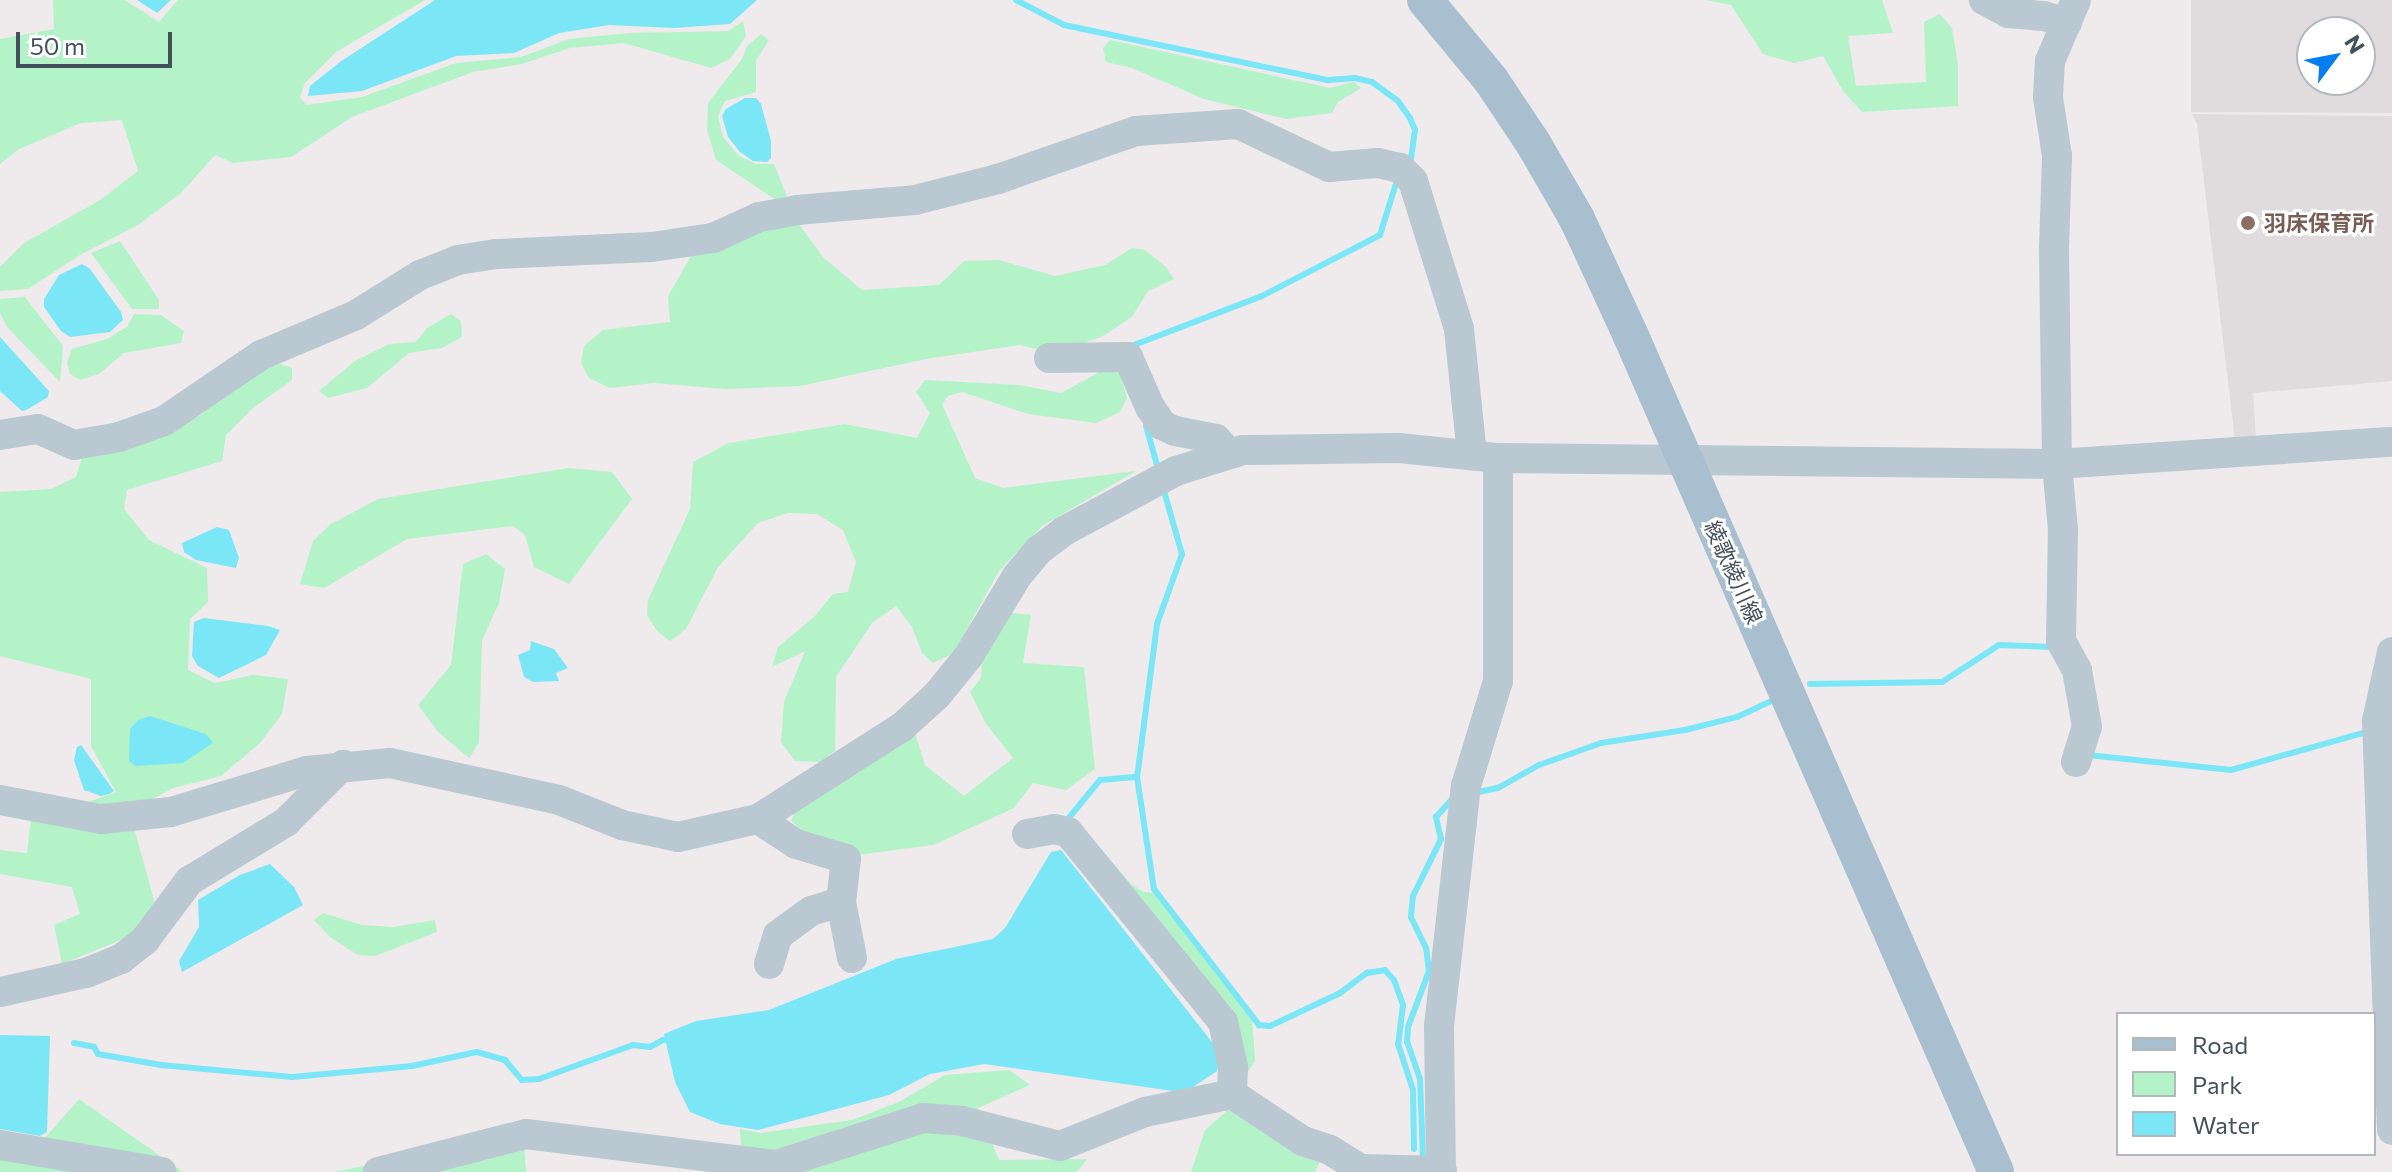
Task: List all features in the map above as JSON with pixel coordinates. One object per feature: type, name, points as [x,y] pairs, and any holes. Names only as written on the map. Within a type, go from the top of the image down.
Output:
[{"type":"main road","name":"綾歌綾川線","points":[[1425,0],[1491,80],[1555,181],[1631,336],[1996,1172]]},
{"type":"street","points":[[1984,0],[2008,13],[2044,16],[2072,12]]},
{"type":"street","points":[[2072,12],[2050,61],[2048,97],[2057,156],[2054,248],[2057,464],[2063,530],[2061,641],[2077,670],[2087,727],[2078,754]]},
{"type":"street","points":[[0,435],[38,429],[74,445],[119,437],[164,421],[261,355],[356,315],[420,275],[458,260],[497,254],[652,247],[713,238],[771,214],[915,200],[998,179],[1136,131],[1238,124],[1329,167],[1378,163],[1400,168],[1413,181],[1459,329],[1485,456],[1498,681],[1465,793],[1439,1026],[1432,1171],[1361,1169],[1330,1150],[1303,1141],[1232,1094],[1145,1112],[1060,1146],[962,1121],[923,1118],[776,1165],[526,1134],[378,1172]]},
{"type":"street","points":[[1049,358],[1124,358],[1162,425],[1216,439],[1229,453]]},
{"type":"street","points":[[0,800],[101,819],[171,812],[307,771],[343,765],[390,763],[559,800],[622,825],[678,837],[758,819],[902,727],[937,695],[968,657],[1017,576],[1039,550],[1064,531],[1176,471],[1229,453],[1399,448],[1485,456],[1686,461],[2057,464],[2392,442]]},
{"type":"street","points":[[2392,652],[2377,721],[2392,1130]]},
{"type":"street","points":[[0,992],[86,973],[121,959],[145,940],[176,893],[189,881],[286,822],[343,765]]},
{"type":"street","points":[[758,819],[796,844],[846,859],[841,902],[852,958]]},
{"type":"street","points":[[1027,834],[1054,829],[1068,832],[1223,1022],[1233,1067],[1232,1094]]},
{"type":"street","points":[[769,964],[778,935],[811,911],[841,902]]},
{"type":"street","points":[[0,1145],[162,1172]]},
{"type":"shaded area","points":[[2191,0],[2392,0],[2392,113],[2191,112]]},
{"type":"shaded area","points":[[2192,114],[2392,116],[2392,381],[2253,393],[2256,438],[2235,440],[2197,124]]},
{"type":"green space","points":[[53,0],[125,0],[159,22],[178,0],[425,0],[336,52],[305,83],[300,97],[306,105],[362,97],[456,63],[521,57],[569,39],[629,33],[728,31],[743,21],[746,36],[730,59],[711,68],[624,43],[570,48],[522,64],[473,72],[352,117],[291,157],[233,163],[215,155],[181,193],[138,225],[80,255],[28,289],[0,291],[0,267],[24,243],[100,200],[138,171],[122,120],[81,123],[19,149],[0,164],[0,39],[54,29]]},
{"type":"green space","points":[[1705,0],[1882,0],[1893,33],[1848,36],[1856,86],[1926,82],[1924,22],[1940,14],[1952,28],[1958,65],[1958,106],[1862,112],[1843,91],[1823,56],[1794,63],[1763,54],[1731,5]]},
{"type":"green space","points":[[761,34],[769,40],[756,61],[756,92],[725,101],[718,116],[723,137],[739,156],[756,164],[774,164],[790,204],[785,206],[716,160],[707,130],[708,103],[742,59],[747,46]]},
{"type":"green space","points":[[1110,40],[1330,88],[1354,82],[1361,88],[1338,102],[1332,113],[1286,119],[1204,99],[1132,68],[1106,62],[1103,48]]},
{"type":"green space","points":[[795,219],[824,258],[862,290],[939,285],[964,261],[999,260],[1055,276],[1105,265],[1132,248],[1145,250],[1165,266],[1174,279],[1148,291],[1132,317],[1101,337],[1055,353],[1019,345],[926,359],[800,386],[726,389],[653,383],[610,388],[589,378],[581,363],[584,346],[603,330],[670,322],[668,296],[691,256]]},
{"type":"green space","points":[[120,241],[159,300],[159,309],[132,309],[91,253]]},
{"type":"green space","points":[[25,297],[63,346],[60,382],[7,327],[0,313],[0,299]]},
{"type":"green space","points":[[134,314],[161,315],[184,331],[181,343],[124,353],[99,374],[80,380],[70,374],[67,363],[72,349],[107,339],[127,327]]},
{"type":"green space","points":[[451,314],[461,321],[462,337],[442,348],[409,353],[367,388],[328,398],[319,391],[355,361],[389,344],[416,342],[427,328]]},
{"type":"green space","points":[[271,361],[292,368],[292,380],[252,409],[226,435],[222,461],[127,490],[124,509],[149,540],[207,568],[208,602],[190,619],[188,670],[215,683],[253,675],[288,679],[282,714],[260,743],[221,776],[173,788],[139,806],[86,803],[116,792],[91,746],[91,679],[0,656],[0,492],[51,489],[76,477],[83,454],[154,440],[199,416]]},
{"type":"green space","points":[[1105,369],[1120,373],[1127,398],[1120,412],[1096,423],[1028,414],[962,392],[948,396],[942,404],[975,478],[1003,488],[1136,471],[1042,526],[999,571],[954,653],[933,663],[922,653],[912,627],[896,606],[872,623],[836,677],[835,751],[820,762],[795,761],[781,742],[784,702],[805,651],[772,667],[778,647],[814,617],[833,594],[848,592],[856,562],[843,530],[817,514],[788,513],[758,523],[718,567],[686,629],[670,641],[657,631],[647,615],[648,600],[690,509],[693,462],[729,443],[845,424],[917,438],[930,413],[916,392],[925,380],[1019,385],[1061,393]]},
{"type":"green space","points":[[568,468],[612,472],[632,499],[569,584],[534,567],[525,535],[513,526],[407,539],[324,588],[300,584],[313,541],[331,524],[378,499]]},
{"type":"green space","points":[[486,554],[505,569],[499,603],[482,640],[479,743],[469,758],[438,732],[418,705],[451,665],[463,564]]},
{"type":"green space","points":[[1012,613],[1031,615],[1023,663],[1084,667],[1095,769],[1066,790],[1033,783],[1014,808],[933,845],[857,855],[818,842],[791,821],[799,803],[915,733],[925,765],[964,796],[1013,758],[986,724],[970,692],[981,678],[982,651]]},
{"type":"green space","points":[[31,820],[134,828],[156,907],[131,936],[62,964],[54,925],[80,914],[72,887],[0,874],[0,850],[27,853]]},
{"type":"green space","points":[[1091,837],[1131,884],[1144,892],[1154,893],[1252,1017],[1255,1061],[1247,1073],[1238,1027]]},
{"type":"green space","points":[[323,913],[362,925],[393,927],[435,920],[437,932],[375,956],[358,955],[330,937],[314,920]]},
{"type":"green space","points":[[1009,1070],[1030,1085],[978,1108],[999,1160],[1087,1159],[1077,1172],[743,1172],[740,1129],[760,1133],[852,1120],[899,1102],[945,1075]]},
{"type":"green space","points":[[79,1099],[183,1172],[0,1172],[0,1151],[29,1156]]},
{"type":"green space","points":[[1230,1108],[1323,1155],[1315,1172],[1191,1172],[1205,1130]]},
{"type":"green space","points":[[524,1144],[526,1172],[334,1172],[432,1152]]},
{"type":"water","points":[[137,0],[171,0],[157,13]]},
{"type":"water","points":[[435,0],[757,0],[730,24],[674,28],[609,25],[559,33],[514,53],[456,56],[362,91],[308,96],[310,86],[340,62]]},
{"type":"water","points":[[745,98],[756,98],[761,104],[771,141],[771,158],[767,162],[753,161],[740,152],[728,137],[722,116],[726,109]]},
{"type":"water","points":[[82,264],[90,269],[121,312],[123,320],[110,332],[70,337],[61,331],[44,307],[44,299],[59,275]]},
{"type":"water","points":[[0,337],[49,391],[48,397],[28,409],[22,411],[0,391]]},
{"type":"water","points":[[217,527],[229,530],[239,558],[236,568],[196,560],[184,552],[182,543]]},
{"type":"water","points":[[204,618],[280,630],[266,655],[219,678],[198,666],[192,656],[194,622]]},
{"type":"water","points":[[531,641],[554,649],[568,668],[556,673],[559,681],[533,682],[524,677],[518,655],[530,650]]},
{"type":"water","points":[[150,716],[206,734],[213,743],[183,763],[135,766],[129,761],[130,729],[138,720]]},
{"type":"water","points":[[81,745],[114,791],[101,796],[84,790],[74,760],[77,747]]},
{"type":"water","points":[[1061,850],[1212,1042],[1220,1057],[1217,1071],[1193,1087],[1173,1091],[984,1064],[930,1074],[889,1095],[758,1130],[720,1124],[690,1112],[675,1082],[664,1034],[696,1021],[769,1010],[896,959],[993,939],[1005,928],[1051,852]]},
{"type":"water","points":[[270,864],[294,887],[303,905],[182,972],[179,961],[199,927],[198,900],[240,875]]},
{"type":"water","points":[[0,1035],[50,1036],[47,1132],[40,1136],[0,1129]]},
{"type":"waterway","points":[[1016,0],[1064,25],[1328,80],[1355,78],[1372,82],[1398,101],[1410,118],[1415,130],[1411,159]]},
{"type":"waterway","points":[[1129,347],[1262,296],[1380,235],[1397,180]]},
{"type":"waterway","points":[[1146,426],[1157,465]]},
{"type":"waterway","points":[[1164,491],[1182,554],[1157,624],[1137,777],[1154,889],[1259,1025],[1270,1026],[1340,993],[1367,973],[1385,970],[1394,980],[1403,1005],[1398,1044],[1413,1090],[1414,1149]]},
{"type":"waterway","points":[[1810,684],[1942,682],[1999,645],[2054,647]]},
{"type":"waterway","points":[[1474,793],[1498,788],[1539,765],[1601,743],[1685,730],[1737,717],[1773,700]]},
{"type":"waterway","points":[[2088,755],[2231,770],[2370,731]]},
{"type":"waterway","points":[[1067,820],[1100,780],[1137,777]]},
{"type":"waterway","points":[[1423,1160],[1420,1079],[1407,1042],[1408,1027],[1429,971],[1426,948],[1411,917],[1413,896],[1441,839],[1436,817],[1455,796]]},
{"type":"waterway","points":[[74,1043],[94,1047],[98,1054],[161,1065],[292,1077],[412,1066],[477,1052],[505,1060],[522,1080],[539,1079],[633,1045],[650,1047],[663,1040],[672,1040]]},
{"type":"place","name":"羽床保育所","points":[[2248,223]]}]
